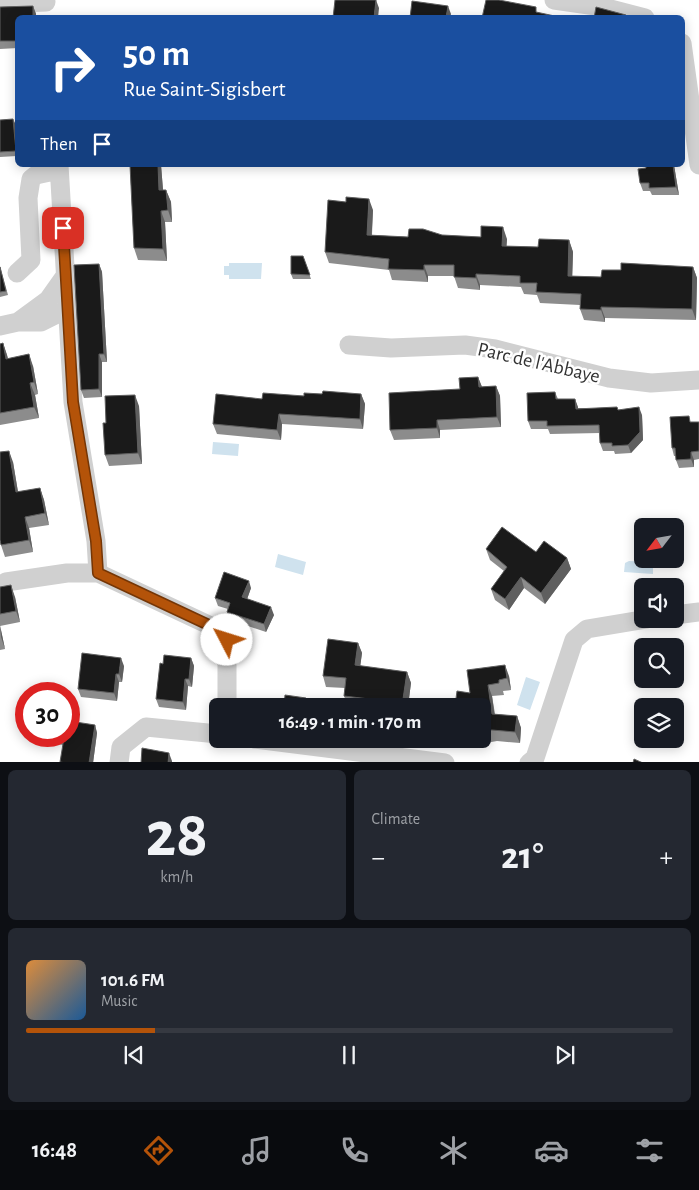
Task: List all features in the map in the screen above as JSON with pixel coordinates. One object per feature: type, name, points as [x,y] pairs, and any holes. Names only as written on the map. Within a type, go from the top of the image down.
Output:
[{"type":"street","points":[[554,0],[630,15]]},
{"type":"street","points":[[0,4],[46,6]]},
{"type":"street","points":[[685,62],[698,142],[699,165]]},
{"type":"street","points":[[17,273],[31,260],[28,198],[31,179],[36,175],[59,168],[73,402],[96,541],[98,573]]},
{"type":"street","points":[[9,324],[48,300],[66,276]]},
{"type":"street","points":[[9,324],[41,322],[67,309]]},
{"type":"street","name":"Parc de l'Abbaye","points":[[350,345],[391,348],[465,345],[503,351],[609,378],[651,383],[699,380]]},
{"type":"street","points":[[6,582],[67,573],[98,573],[213,627],[227,640],[227,698]]},
{"type":"street","points":[[684,614],[699,612]]},
{"type":"street","points":[[530,762],[535,758],[574,640],[587,629],[634,621]]},
{"type":"street","points":[[119,762],[121,748],[146,727],[209,733]]},
{"type":"street","points":[[329,748],[445,762]]},
{"type":"water","points":[[229,263],[262,263],[261,279],[229,279],[229,275],[224,275],[224,266],[229,266]]},
{"type":"water","points":[[213,442],[239,444],[238,456],[212,454]]},
{"type":"water","points":[[278,554],[306,562],[303,575],[275,567]]},
{"type":"water","points":[[634,561],[634,568],[653,568],[653,574],[624,572],[625,563]]},
{"type":"water","points":[[526,677],[540,682],[530,710],[517,705]]},
{"type":"building","points":[[335,0],[376,0],[374,15],[333,15]]},
{"type":"building","points":[[486,0],[499,0],[536,7],[536,12],[550,15],[483,15]]},
{"type":"building","points":[[412,1],[448,6],[446,15],[410,15]]},
{"type":"building","points":[[33,6],[33,15],[15,15],[15,41],[0,41],[0,7]]},
{"type":"building","points":[[596,7],[626,15],[595,15]]},
{"type":"building","points":[[13,119],[15,151],[0,152],[0,120]]},
{"type":"building","points":[[130,167],[158,167],[159,190],[166,190],[168,210],[161,211],[163,249],[134,248]]},
{"type":"building","points":[[673,167],[676,187],[649,188],[649,183],[640,183],[638,169]]},
{"type":"building","points":[[346,197],[369,199],[367,235],[408,237],[409,229],[423,229],[442,235],[481,237],[481,226],[503,227],[502,246],[538,247],[539,239],[569,240],[568,276],[601,277],[602,270],[621,270],[621,263],[693,267],[692,309],[601,307],[601,310],[580,309],[581,294],[536,292],[537,283],[520,283],[520,276],[476,274],[476,278],[454,277],[454,265],[424,265],[424,270],[388,269],[389,259],[325,252],[328,200],[346,202]]},
{"type":"building","points":[[291,256],[303,256],[310,275],[291,274]]},
{"type":"building","points":[[99,264],[104,354],[99,354],[99,389],[81,390],[74,265]]},
{"type":"building","points":[[0,267],[6,291],[0,292]]},
{"type":"building","points":[[3,343],[6,359],[29,354],[34,382],[30,383],[34,407],[0,413],[0,344]]},
{"type":"building","points":[[478,377],[479,387],[496,386],[497,417],[437,420],[437,428],[390,430],[389,393],[460,389],[459,378]]},
{"type":"building","points":[[323,391],[361,394],[360,419],[279,414],[277,430],[213,424],[216,394],[262,399],[263,393],[304,396],[304,393],[322,394]]},
{"type":"building","points":[[555,392],[556,399],[575,399],[576,409],[617,407],[618,410],[639,407],[640,432],[628,445],[612,446],[612,443],[600,443],[599,425],[547,426],[547,421],[528,421],[527,393]]},
{"type":"building","points":[[135,395],[138,453],[105,455],[103,423],[106,423],[105,396]]},
{"type":"building","points":[[689,416],[690,422],[699,422],[699,451],[691,452],[691,459],[676,460],[675,448],[672,448],[670,417]]},
{"type":"building","points":[[9,451],[16,492],[40,488],[45,513],[25,517],[29,540],[1,545],[0,452]]},
{"type":"building","points":[[502,527],[536,552],[544,541],[567,558],[541,593],[521,577],[505,599],[491,589],[507,567],[486,549]]},
{"type":"building","points":[[224,572],[249,581],[242,597],[271,607],[264,624],[227,612],[230,603],[215,598]]},
{"type":"building","points":[[11,585],[16,611],[0,614],[0,587]]},
{"type":"building","points":[[328,639],[358,643],[355,665],[407,672],[403,698],[344,696],[346,678],[323,676]]},
{"type":"building","points":[[82,653],[121,658],[119,674],[116,674],[114,693],[80,689],[79,682]]},
{"type":"building","points":[[164,655],[191,658],[189,679],[185,679],[183,702],[156,699],[160,663],[163,664]]},
{"type":"building","points":[[505,665],[507,678],[499,680],[499,683],[488,685],[490,698],[456,698],[457,691],[470,693],[467,670]]},
{"type":"building","points":[[285,695],[306,698],[285,698]]},
{"type":"building","points":[[491,707],[492,714],[517,716],[515,732],[492,730]]},
{"type":"building","points":[[80,723],[95,725],[89,762],[60,762],[62,747],[80,747]]},
{"type":"building","points":[[142,748],[169,753],[168,762],[141,762]]},
{"type":"route","points":[[63,228],[73,402],[96,541],[98,573],[213,627],[227,640]]}]
